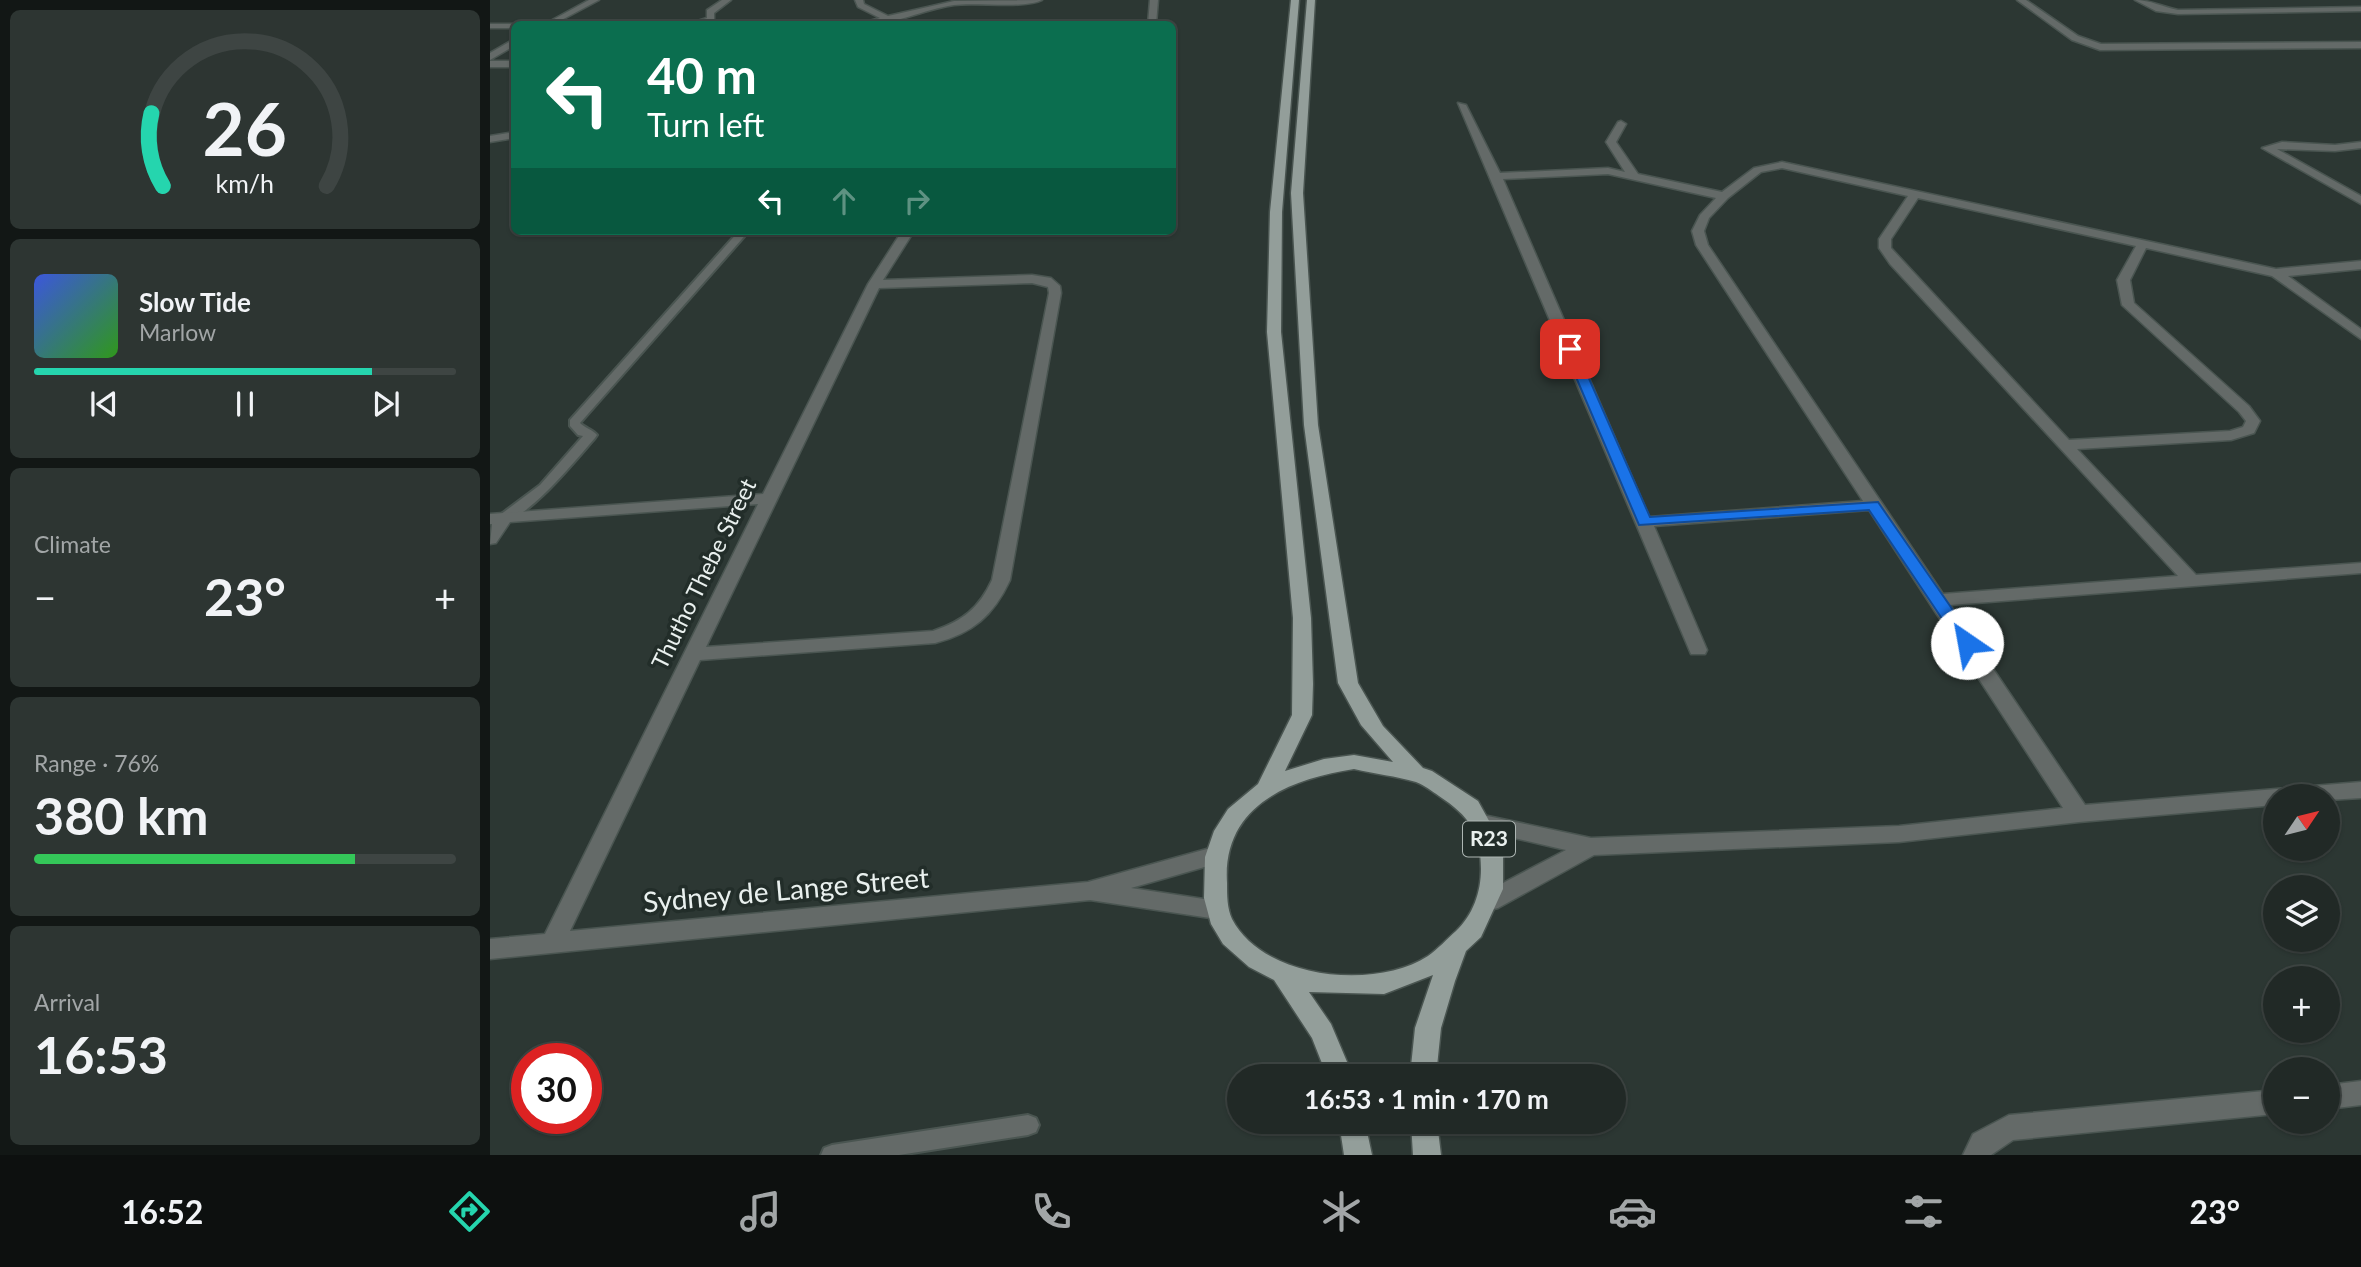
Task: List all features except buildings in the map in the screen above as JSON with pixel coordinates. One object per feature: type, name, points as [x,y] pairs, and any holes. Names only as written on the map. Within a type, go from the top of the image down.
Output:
[{"type":"main road","name":"R23","points":[[1266,789],[1302,715],[1302,618],[1274,332],[1276,212],[1295,0]]},
{"type":"main road","name":"R23","points":[[1311,0],[1297,193],[1311,425],[1348,683],[1359,710],[1415,771]]},
{"type":"main road","name":"R23","points":[[1354,762],[1386,764],[1415,771],[1442,784],[1465,801],[1483,823],[1493,847],[1496,874],[1490,901],[1476,927],[1454,951],[1391,982],[1354,987],[1318,984],[1283,974],[1254,957],[1231,936],[1217,910],[1214,856],[1225,830],[1236,815],[1266,789],[1292,775],[1322,765],[1354,762]]},
{"type":"main road","name":"R23","points":[[1422,1064],[1434,1004],[1454,951]]},
{"type":"main road","name":"R23","points":[[1283,974],[1322,1032],[1335,1064]]},
{"type":"main road","points":[[1355,1134],[1359,1155]]},
{"type":"main road","points":[[1425,1134],[1427,1155]]},
{"type":"street","points":[[555,21],[596,0]]},
{"type":"street","points":[[711,19],[710,12],[727,0]]},
{"type":"street","points":[[859,0],[861,5],[893,21]]},
{"type":"street","points":[[877,21],[954,3],[1038,0]]},
{"type":"street","points":[[1152,21],[1154,0]]},
{"type":"street","points":[[2021,0],[2075,38],[2100,47],[2361,45]]},
{"type":"street","points":[[2139,0],[2168,11],[2361,9]]},
{"type":"street","points":[[2252,0],[2272,10]]},
{"type":"street","points":[[703,21],[715,21]]},
{"type":"street","points":[[490,26],[511,26]]},
{"type":"street","points":[[490,57],[511,45]]},
{"type":"street","points":[[2340,46],[2361,57]]},
{"type":"street","points":[[490,64],[511,64]]},
{"type":"street","points":[[1461,105],[1496,176],[1698,650]]},
{"type":"street","points":[[1621,124],[1611,142],[1633,175]]},
{"type":"street","points":[[490,139],[511,136]]},
{"type":"street","points":[[2361,145],[2335,148],[2282,145],[2267,148],[2361,201]]},
{"type":"street","points":[[2079,814],[1702,245],[1698,231],[1704,216],[1724,196],[1758,170],[1782,165],[2276,273],[2361,265]]},
{"type":"street","points":[[1496,176],[1584,171],[1633,175],[1724,196]]},
{"type":"street","points":[[1915,194],[1885,239],[1885,248],[1894,261],[2192,581]]},
{"type":"street","name":"Thutho Thebe Street","points":[[553,942],[874,284],[905,235]]},
{"type":"street","points":[[2065,445],[2231,435],[2249,430],[2253,421],[2244,409],[2128,304],[2122,295],[2126,271],[2143,244]]},
{"type":"street","points":[[2276,273],[2361,335]]},
{"type":"street","points":[[694,654],[935,637],[960,629],[990,606],[1001,580],[1055,293],[1054,286],[1047,281],[1032,279],[874,284]]},
{"type":"street","points":[[490,539],[498,518],[767,499]]},
{"type":"street","points":[[1644,522],[1873,505]]},
{"type":"street","points":[[1939,600],[2361,568]]},
{"type":"street","points":[[2340,792],[2361,790]]},
{"type":"street","points":[[1483,823],[1591,847],[1899,834],[2079,814],[2263,798]]},
{"type":"street","points":[[1490,901],[1591,847]]},
{"type":"street","name":"Sydney de Lange Street","points":[[490,948],[1088,891],[1214,856]]},
{"type":"street","name":"Sydney de Lange Street","points":[[1088,891],[1217,910]]},
{"type":"street","points":[[2340,1096],[2361,1093]]},
{"type":"street","points":[[1977,1155],[1983,1143],[2010,1128],[2263,1103]]},
{"type":"lane","points":[[498,518],[545,488],[591,435],[582,432],[574,423],[740,235]]},
{"type":"lane","points":[[832,1155],[1028,1125]]},
{"type":"route","points":[[1570,349],[1644,522],[1873,505],[1967,643]]}]
